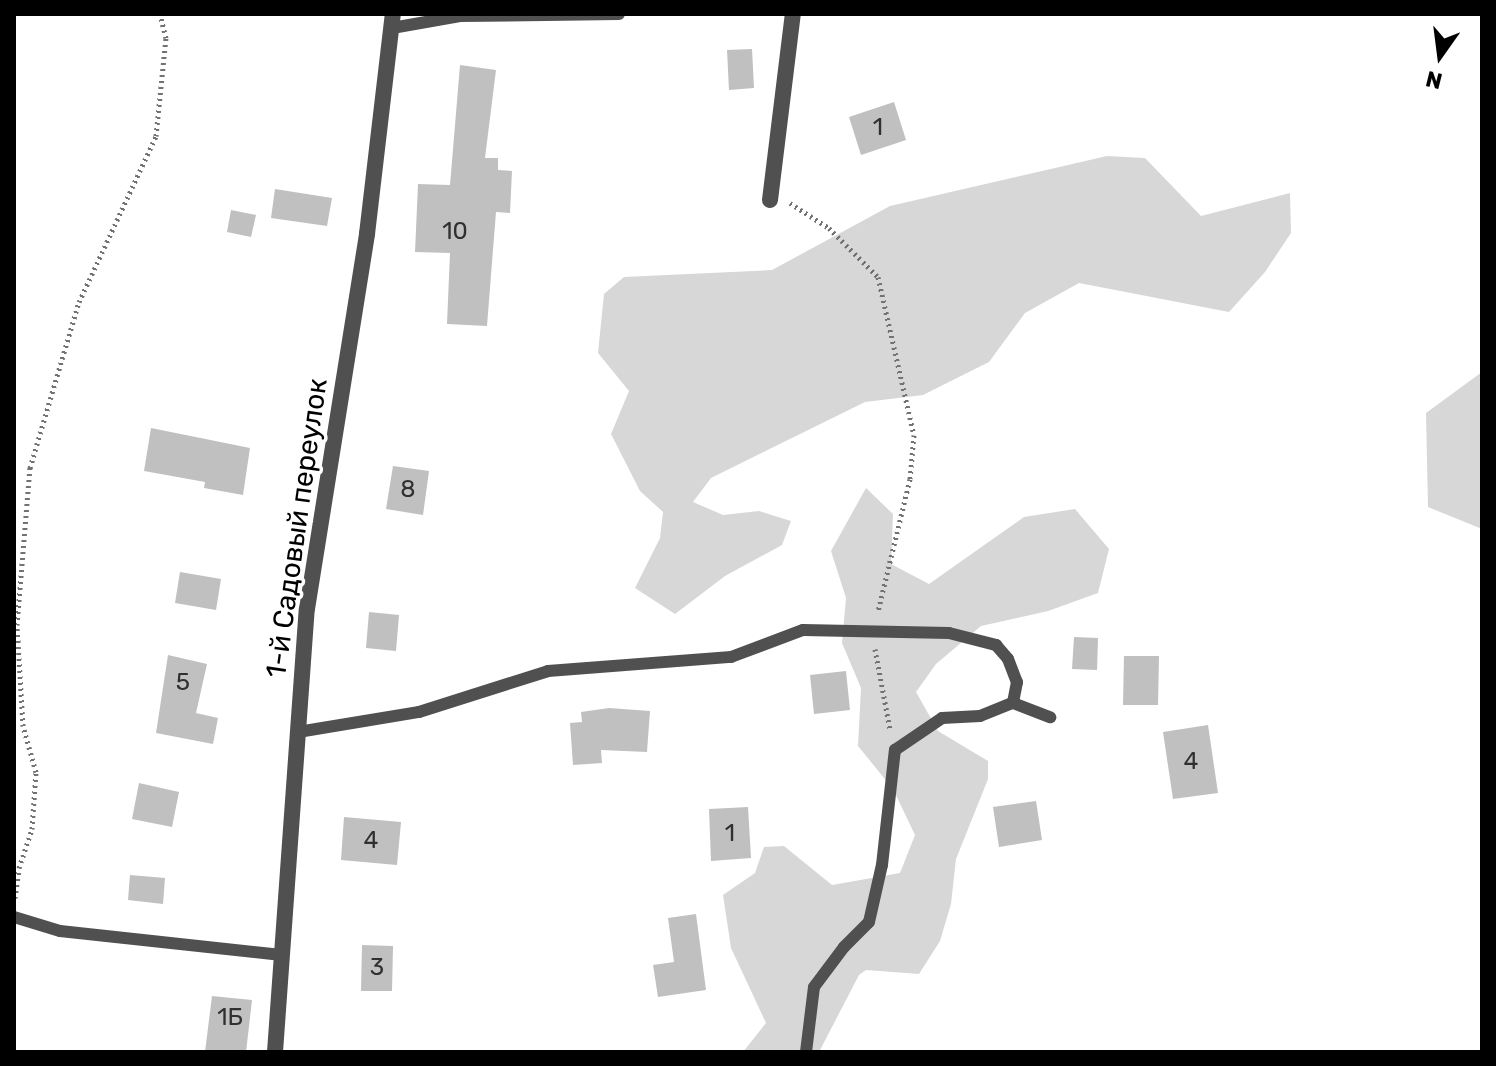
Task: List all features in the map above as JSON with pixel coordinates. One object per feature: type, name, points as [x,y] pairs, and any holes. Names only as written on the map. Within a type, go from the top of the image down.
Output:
[{"type":"street","points":[[771,196],[793,14]]},
{"type":"street","name":"1-й Садовый переулок","points":[[275,1052],[307,609],[367,234],[392,21]]},
{"type":"lane","points":[[392,21],[460,16],[619,14]]},
{"type":"lane","points":[[298,732],[419,712],[548,671],[731,657],[803,630],[949,633],[996,645],[1008,659],[1017,682],[1013,703]]},
{"type":"lane","points":[[806,1052],[814,987],[844,947],[869,922],[882,865],[895,750],[942,718],[980,716],[1013,703],[1050,717]]},
{"type":"lane","points":[[14,917],[60,931],[282,955]]},
{"type":"path","points":[[14,908],[19,868],[32,829],[36,772],[23,726],[17,625],[30,468],[79,302],[156,136],[166,38],[160,14]]},
{"type":"path","points":[[771,196],[829,228],[878,277],[914,435],[910,479],[873,631],[879,679],[895,750]]},
{"type":"shaded area","points":[[1107,156],[1145,158],[1201,216],[1290,193],[1291,233],[1265,272],[1229,312],[1079,283],[1025,313],[989,362],[923,395],[865,402],[711,478],[693,502],[723,515],[759,511],[791,521],[782,545],[725,576],[675,614],[635,588],[660,538],[663,512],[640,491],[611,434],[629,391],[598,353],[604,294],[624,277],[772,270],[890,206]]},
{"type":"shaded area","points":[[1482,372],[1482,529],[1428,507],[1426,413]]},
{"type":"shaded area","points":[[866,488],[893,514],[891,564],[929,584],[1024,517],[1075,509],[1109,549],[1098,593],[1048,611],[981,626],[936,664],[916,692],[938,731],[988,761],[988,779],[956,859],[951,904],[940,941],[919,974],[866,970],[859,975],[819,1052],[743,1052],[766,1023],[731,948],[723,895],[755,873],[764,847],[784,846],[832,885],[900,873],[915,835],[893,789],[858,746],[861,688],[842,643],[846,598],[831,551]]},
{"type":"building","points":[[752,49],[754,88],[729,90],[727,50]]},
{"type":"building","points":[[460,65],[496,70],[485,158],[498,158],[498,170],[512,171],[510,213],[496,212],[487,326],[447,324],[450,253],[415,252],[418,184],[450,185]]},
{"type":"building","points":[[894,102],[906,140],[861,155],[849,117]]},
{"type":"building","points":[[275,189],[332,198],[327,226],[271,218]]},
{"type":"building","points":[[231,210],[256,215],[251,237],[227,232]]},
{"type":"building","points":[[151,428],[250,448],[243,495],[204,488],[205,482],[144,471]]},
{"type":"building","points":[[393,466],[429,471],[423,515],[386,509]]},
{"type":"building","points":[[180,572],[221,579],[216,610],[175,603]]},
{"type":"building","points":[[369,612],[399,615],[396,651],[366,648]]},
{"type":"building","points":[[1074,637],[1098,638],[1097,670],[1072,669]]},
{"type":"building","points":[[168,655],[207,664],[196,713],[218,718],[213,744],[156,733]]},
{"type":"building","points":[[1124,656],[1159,656],[1158,705],[1123,705]]},
{"type":"building","points":[[846,671],[850,710],[814,714],[810,675]]},
{"type":"building","points":[[609,708],[650,711],[647,752],[601,750],[602,763],[573,765],[570,723],[582,722],[581,712]]},
{"type":"building","points":[[1208,725],[1218,793],[1173,799],[1163,732]]},
{"type":"building","points":[[139,783],[179,792],[172,827],[132,819]]},
{"type":"building","points":[[1036,801],[1042,840],[999,847],[993,807]]},
{"type":"building","points":[[748,807],[751,858],[711,861],[709,809]]},
{"type":"building","points":[[344,817],[401,822],[397,865],[341,860]]},
{"type":"building","points":[[130,875],[165,878],[163,904],[128,900]]},
{"type":"building","points":[[696,914],[706,990],[658,997],[653,965],[674,962],[668,918]]},
{"type":"building","points":[[362,945],[393,946],[392,991],[361,991]]},
{"type":"building","points":[[212,996],[252,1000],[246,1052],[205,1052]]}]
